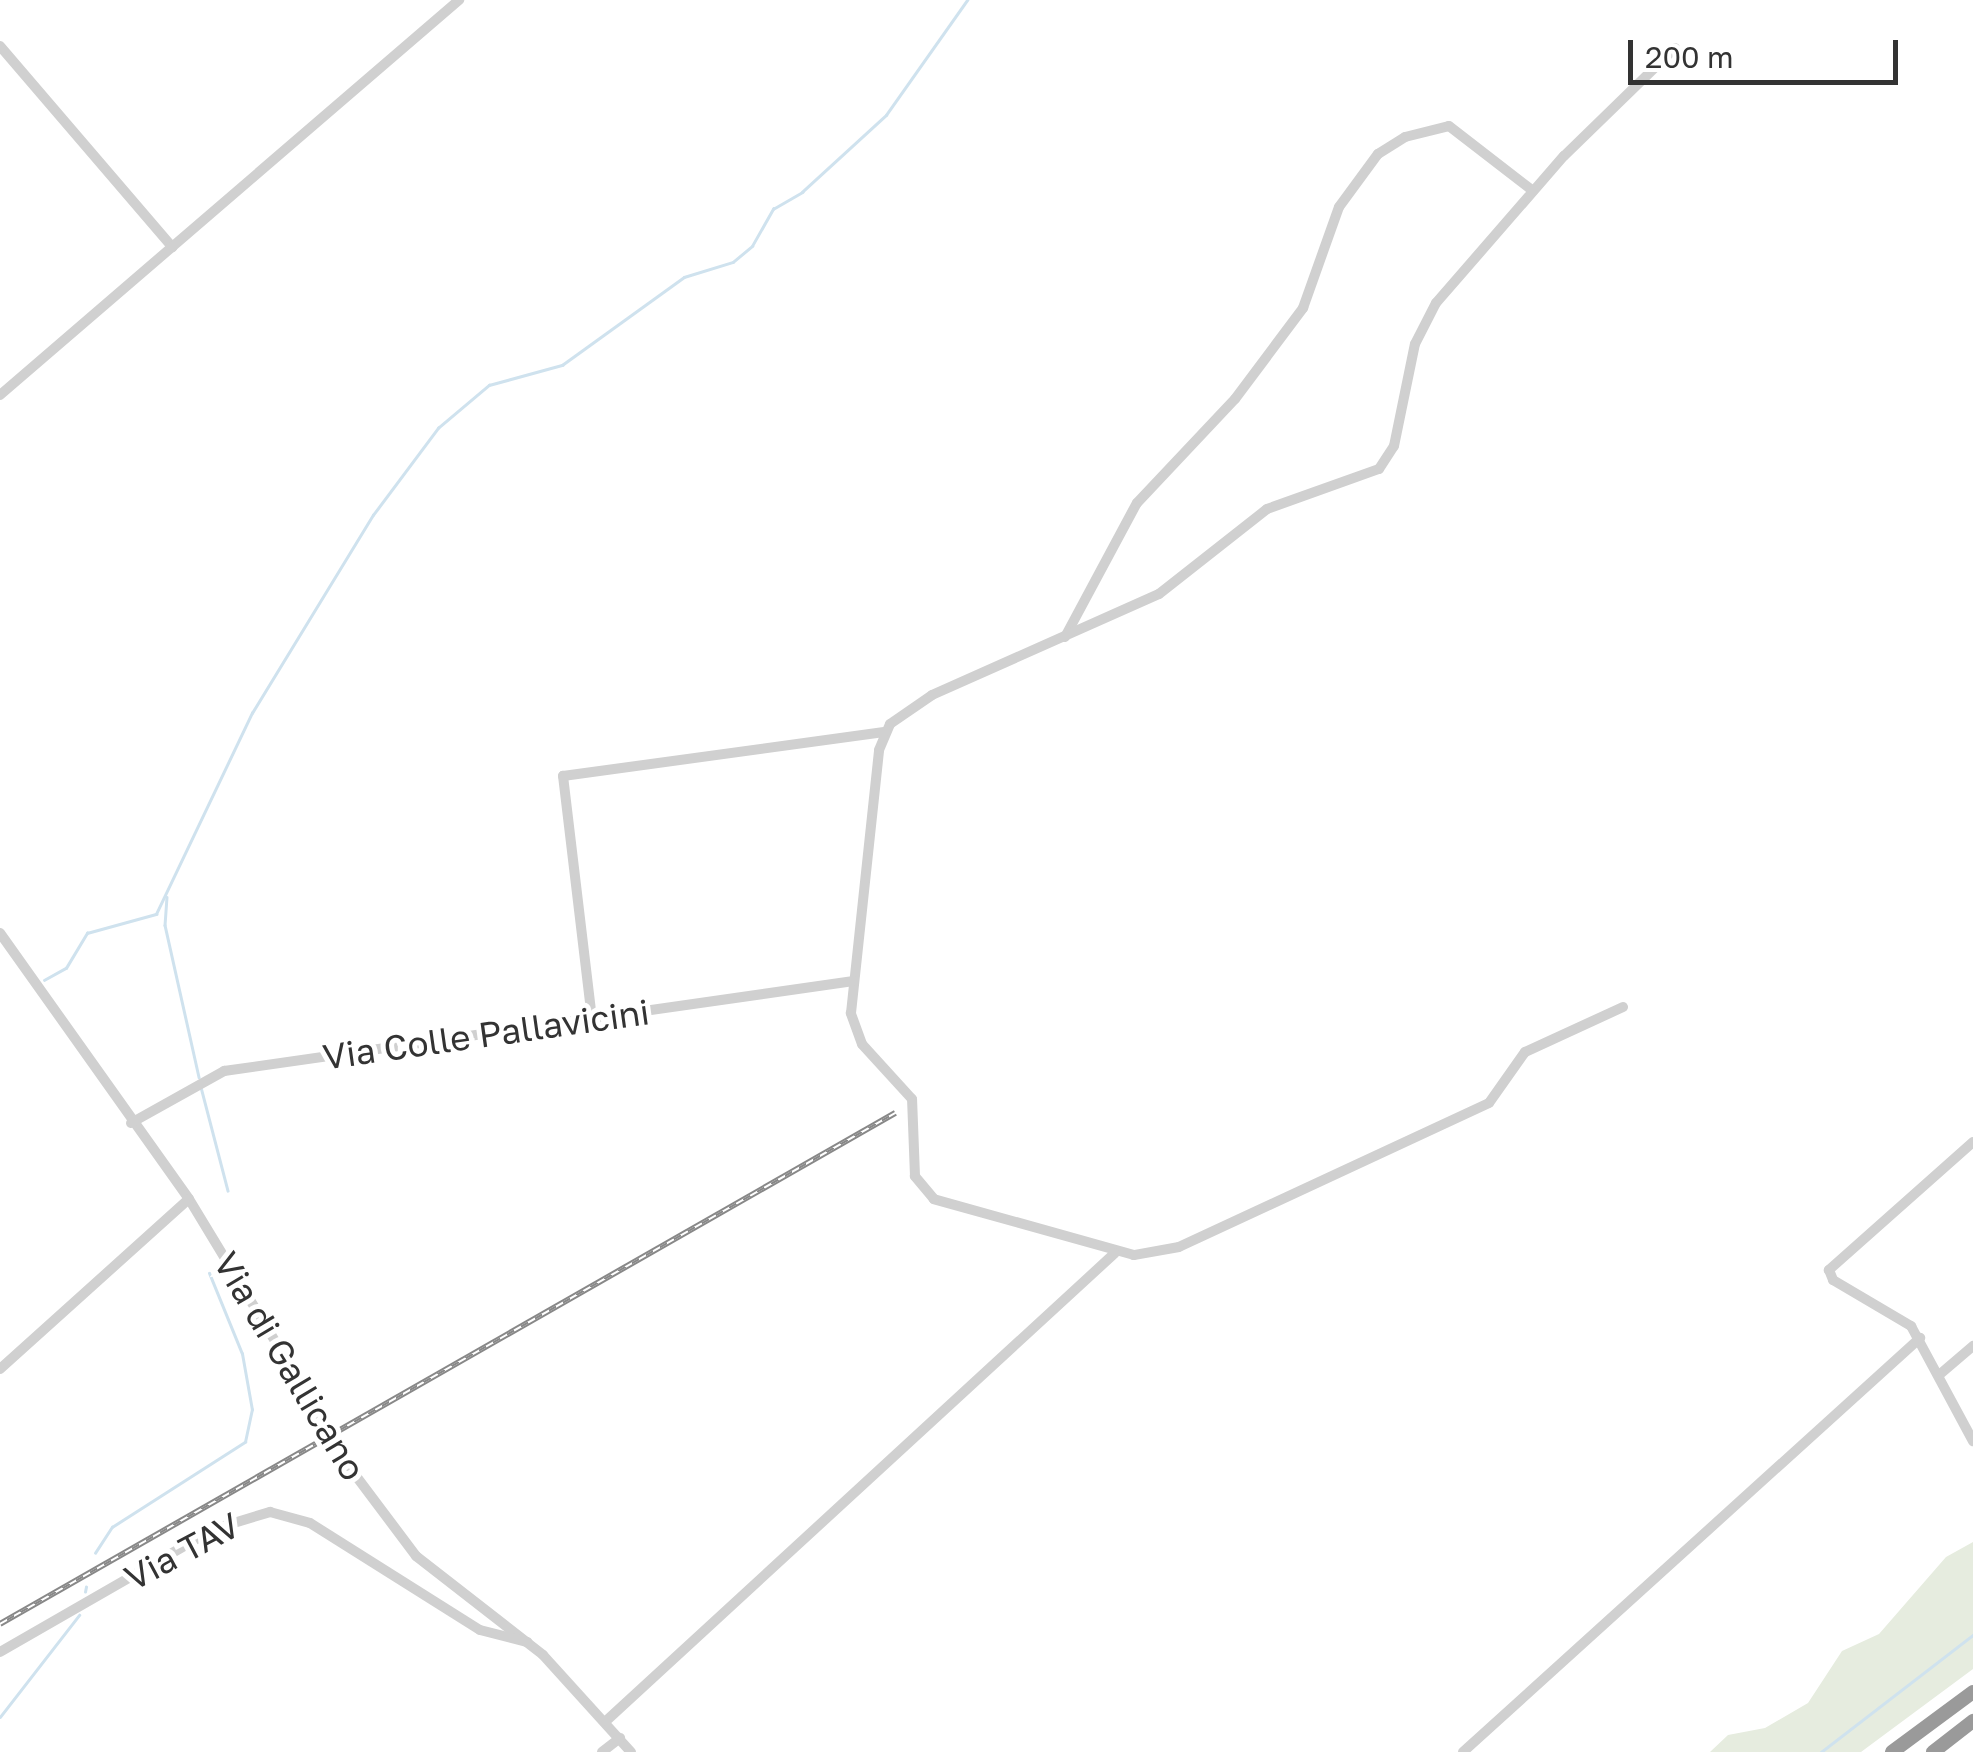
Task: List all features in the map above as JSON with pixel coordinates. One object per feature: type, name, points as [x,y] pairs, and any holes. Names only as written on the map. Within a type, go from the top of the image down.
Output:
[{"type":"highway","points":[[1892,1752],[1973,1692]]},
{"type":"highway","points":[[1933,1752],[1973,1721]]},
{"type":"street","points":[[0,394],[459,0]]},
{"type":"street","points":[[0,46],[172,247]]},
{"type":"street","points":[[592,1019],[563,776],[884,732],[932,695],[1164,591],[1266,508],[1382,466],[1426,320],[1532,191],[1675,48]]},
{"type":"street","points":[[1064,638],[1138,503],[1235,399],[1301,311],[1339,207],[1372,158],[1401,138],[1449,126],[1532,191]]},
{"type":"street","points":[[884,732],[854,980],[857,1036],[912,1099],[914,1168],[927,1194],[952,1209],[1115,1253],[1179,1247],[1489,1103],[1525,1052],[1623,1006]]},
{"type":"street","name":"Via di Gallicano","points":[[0,933],[189,1199],[348,1464],[416,1556],[528,1642],[631,1752]]},
{"type":"street","name":"Via Colle Pallavicini","points":[[132,1123],[219,1072],[854,980]]},
{"type":"street","points":[[1973,1142],[1830,1267],[1833,1280],[1889,1308],[1920,1338],[1973,1441]]},
{"type":"street","points":[[0,1368],[189,1199]]},
{"type":"street","points":[[606,1721],[1115,1253]]},
{"type":"street","points":[[1463,1752],[1920,1338]]},
{"type":"street","points":[[1940,1375],[1973,1346]]},
{"type":"street","name":"Via TAV","points":[[0,1652],[214,1529],[270,1512],[318,1528],[480,1630],[528,1642]]},
{"type":"street","points":[[602,1752],[620,1738]]},
{"type":"shaded area","points":[[1973,1542],[1973,1669],[1861,1752],[1710,1752],[1728,1735],[1765,1728],[1808,1703],[1842,1651],[1879,1634],[1946,1557]]},
{"type":"waterway","points":[[44,980],[66,968],[87,933],[156,914],[252,713],[373,515],[438,428],[489,385],[562,365],[684,277],[733,262],[752,246],[773,209],[802,192],[886,115],[967,0]]},
{"type":"waterway","points":[[167,897],[165,925],[199,1077]]},
{"type":"waterway","points":[[201,1087],[228,1191]]},
{"type":"waterway","points":[[95,1553],[112,1527],[245,1442],[252,1410],[242,1354],[209,1273]]},
{"type":"waterway","points":[[85,1592],[86,1587]]},
{"type":"waterway","points":[[0,1717],[79,1615]]},
{"type":"waterway","points":[[1821,1752],[1973,1635]]},
{"type":"railway","points":[[0,1624],[895,1113]]}]
